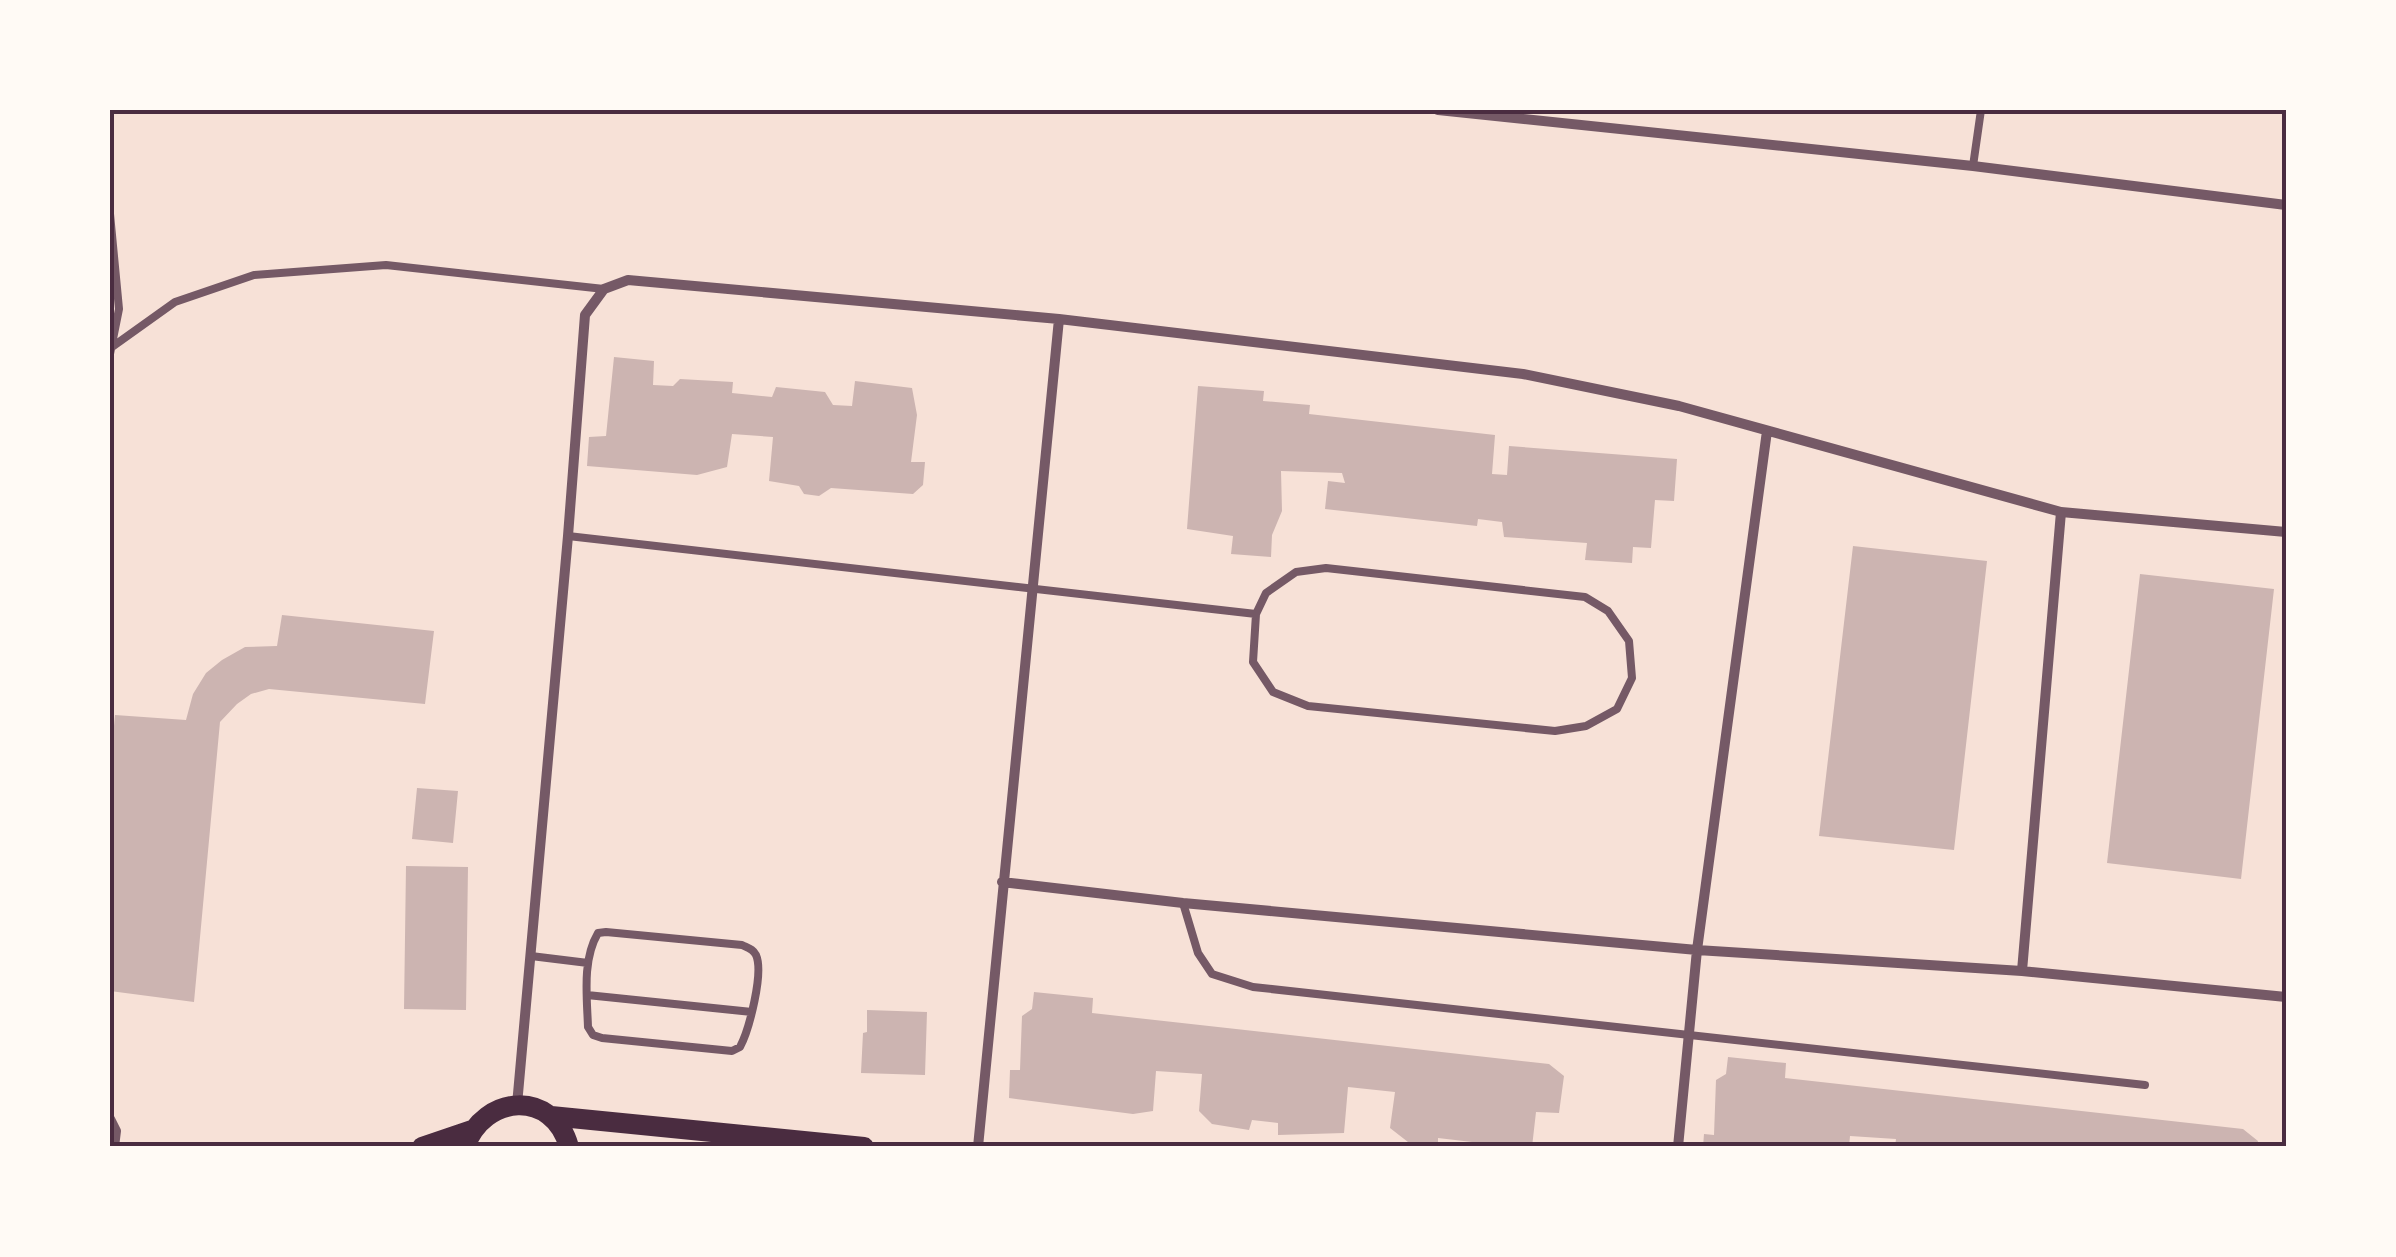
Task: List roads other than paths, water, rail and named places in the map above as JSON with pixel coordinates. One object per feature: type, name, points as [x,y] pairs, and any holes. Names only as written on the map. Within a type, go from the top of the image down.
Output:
[{"type":"main road","points":[[422,1147],[469,1138],[484,1117],[499,1108],[516,1105],[551,1116],[864,1147]]},
{"type":"main road","points":[[551,1116],[562,1128],[570,1147]]},
{"type":"street","points":[[1438,110],[1973,166],[2286,205]]},
{"type":"street","points":[[516,1105],[585,316],[604,289],[628,280],[1059,320],[1523,374],[1678,406],[2062,512],[2286,532]]},
{"type":"street","points":[[978,1147],[1059,320]]},
{"type":"street","points":[[1678,1147],[1698,950],[1767,432]]},
{"type":"street","points":[[2022,971],[2062,512]]},
{"type":"street","points":[[1002,882],[1698,950],[2022,971],[2286,997]]},
{"type":"street","points":[[110,1119],[116,1132],[114,1147]]},
{"type":"lane","points":[[1973,166],[1981,110]]},
{"type":"lane","points":[[110,214],[119,309],[111,350]]},
{"type":"lane","points":[[111,350],[175,302],[254,275],[386,265],[604,289]]},
{"type":"lane","points":[[568,536],[1256,614]]},
{"type":"lane","points":[[1326,568],[1585,597],[1608,611],[1629,641],[1632,678],[1617,709],[1586,726],[1555,731],[1308,706],[1273,692],[1253,662],[1256,614],[1266,594],[1296,572],[1326,568]]},
{"type":"lane","points":[[1183,902],[1198,952],[1212,974],[1253,987],[2145,1085]]},
{"type":"lane","points":[[606,932],[751,949],[757,956],[756,988],[740,1047],[732,1051],[593,1035],[588,1027],[588,962],[598,933],[606,932]]},
{"type":"lane","points":[[531,956],[588,962]]},
{"type":"lane","points":[[587,995],[752,1012]]}]
